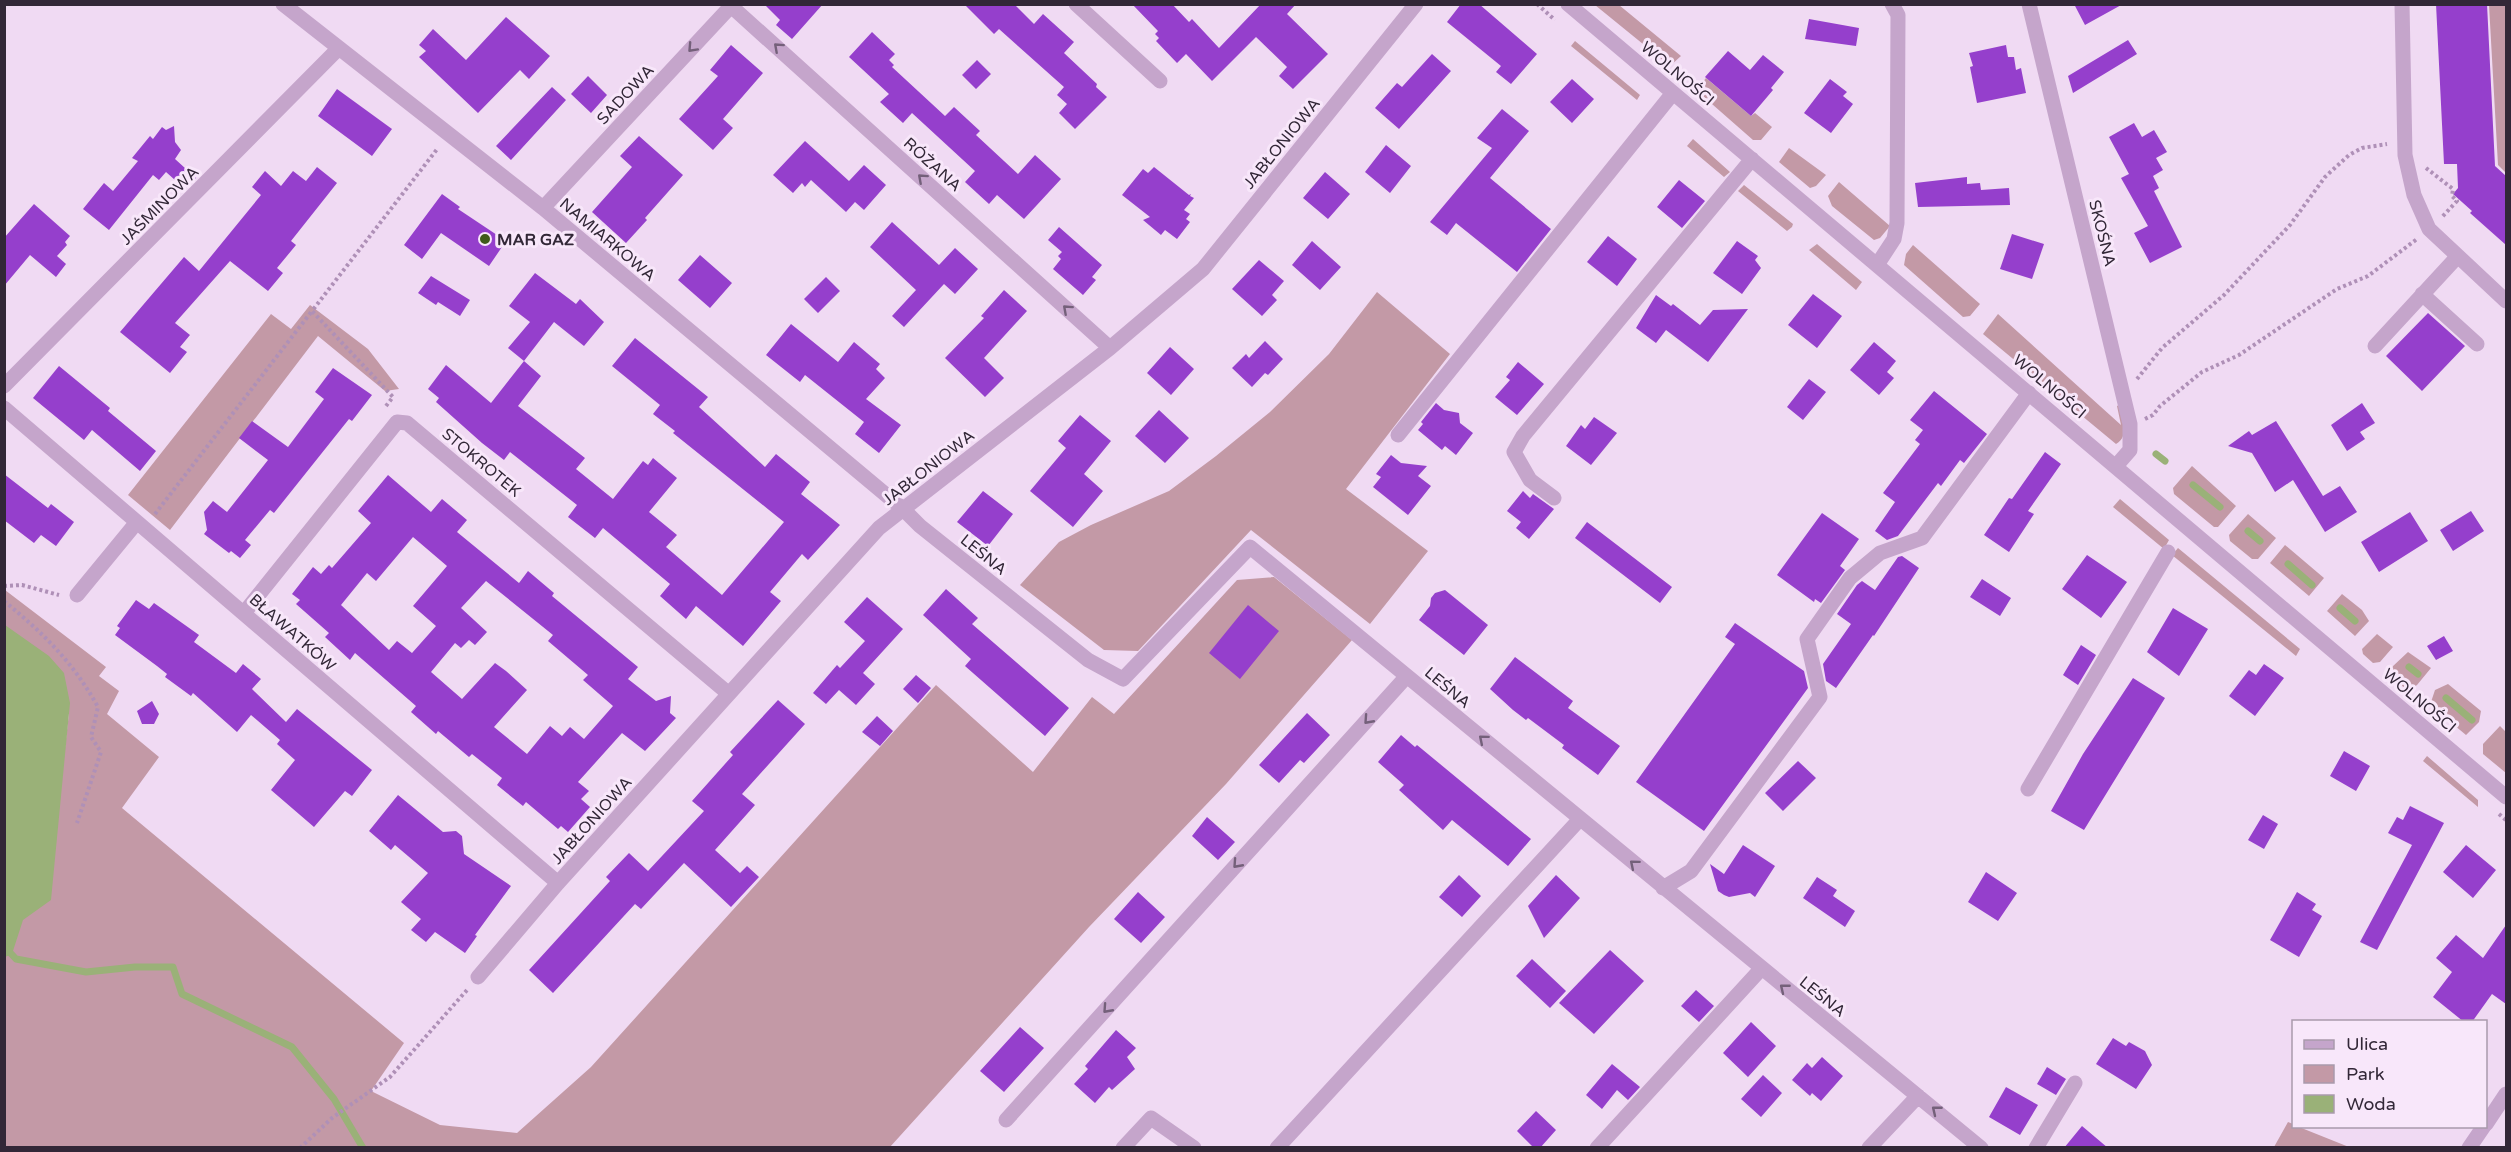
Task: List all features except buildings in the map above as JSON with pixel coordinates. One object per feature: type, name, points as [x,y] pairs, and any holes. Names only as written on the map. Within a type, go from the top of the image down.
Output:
[{"type":"street","name":"NAMIARKOWA","points":[[283,4],[543,208],[903,509]]},
{"type":"street","points":[[1076,4],[1160,81]]},
{"type":"street","name":"JABŁONIOWA","points":[[478,977],[558,883],[879,528],[1110,348],[1203,269],[1416,4]]},
{"type":"street","name":"WOLNOŚCI","points":[[1568,4],[2506,797]]},
{"type":"street","points":[[1877,265],[1894,239],[1898,223],[1898,15],[1892,4]]},
{"type":"street","name":"SKOŚNA","points":[[2029,4],[2130,424],[2130,450],[2116,466]]},
{"type":"street","points":[[2402,4],[2405,155],[2414,195],[2429,229],[2506,301]]},
{"type":"street","name":"RÓŻANA","points":[[732,5],[1110,348]]},
{"type":"street","name":"SADOWA","points":[[543,208],[732,5]]},
{"type":"street","name":"JAŚMINOWA","points":[[4,386],[338,49]]},
{"type":"street","points":[[1398,435],[1673,93]]},
{"type":"street","points":[[1554,498],[1530,480],[1514,452],[1524,436],[1752,159]]},
{"type":"street","points":[[2375,346],[2458,256]]},
{"type":"street","points":[[2422,294],[2477,344]]},
{"type":"street","points":[[1663,888],[1690,871],[1820,697],[1807,639],[1850,578],[1880,553],[1922,538],[2029,393]]},
{"type":"street","name":"BŁAWATKÓW","points":[[4,408],[144,521],[244,613],[558,883]]},
{"type":"street","name":"STOKROTEK","points":[[244,613],[397,422],[407,423],[729,694]]},
{"type":"street","name":"LEŚNA","points":[[903,509],[927,531],[1088,660],[1123,679],[1250,547],[1407,676],[1458,710],[1580,819],[1981,1148]]},
{"type":"street","points":[[77,595],[144,521]]},
{"type":"street","points":[[2028,789],[2168,552]]},
{"type":"street","points":[[1006,1120],[1407,676]]},
{"type":"street","points":[[1277,1148],[1580,819]]},
{"type":"street","points":[[1597,1148],[1761,969]]},
{"type":"street","points":[[2036,1148],[2075,1083]]},
{"type":"street","points":[[2487,1122],[2506,1094]]},
{"type":"street","points":[[1869,1148],[1918,1096]]},
{"type":"street","points":[[1123,1148],[1151,1118],[1194,1148]]},
{"type":"street","points":[[2469,1148],[2483,1128]]},
{"type":"path","points":[[2123,393],[2162,348],[2224,295],[2290,225],[2325,177],[2349,155],[2362,148],[2405,142]]},
{"type":"path","points":[[144,521],[439,148]]},
{"type":"path","points":[[2426,176],[2423,166],[2453,189],[2452,196],[2457,201],[2442,219],[2436,210]]},
{"type":"path","points":[[2130,424],[2153,415],[2160,406],[2202,372],[2240,355],[2337,290],[2368,276],[2429,229]]},
{"type":"path","points":[[312,311],[393,398],[386,406]]},
{"type":"path","points":[[4,586],[22,585],[39,588],[54,595],[77,595]]},
{"type":"path","points":[[4,601],[51,641],[82,679],[98,707],[91,737],[101,752],[77,823]]},
{"type":"path","points":[[300,1148],[332,1118],[390,1077],[478,977]]},
{"type":"green space","points":[[1595,5],[1619,5],[1681,56],[1670,66]]},
{"type":"green space","points":[[2489,5],[2506,5],[2506,173],[2498,165]]},
{"type":"green space","points":[[1575,41],[1640,95],[1637,100],[1571,46]]},
{"type":"green space","points":[[1706,78],[1751,116],[1755,113],[1772,127],[1761,140],[1753,140],[1696,90]]},
{"type":"green space","points":[[1693,139],[1730,172],[1724,177],[1687,146]]},
{"type":"green space","points":[[1789,148],[1826,175],[1816,186],[1810,188],[1779,162]]},
{"type":"green space","points":[[1839,182],[1890,226],[1880,238],[1874,240],[1832,206],[1828,196]]},
{"type":"green space","points":[[1744,185],[1793,224],[1792,227],[1787,231],[1738,191]]},
{"type":"green space","points":[[1817,244],[1862,282],[1856,290],[1809,250]]},
{"type":"green space","points":[[1913,245],[1980,304],[1970,316],[1963,317],[1904,265],[1906,254]]},
{"type":"green space","points":[[1377,292],[1450,354],[1346,489],[1428,551],[1370,624],[1251,530],[1138,651],[1104,650],[1020,585],[1059,542],[1091,525],[1169,491],[1270,412],[1329,354]]},
{"type":"green space","points":[[310,305],[368,349],[399,389],[385,391],[318,336],[170,530],[128,495],[271,314],[291,329]]},
{"type":"green space","points":[[1998,314],[2121,425],[2117,406],[2121,404],[2124,432],[2120,441],[2116,444],[1983,334]]},
{"type":"green space","points":[[2192,466],[2236,506],[2218,527],[2214,527],[2174,494],[2173,488]]},
{"type":"green space","points":[[2120,499],[2169,540],[2164,549],[2113,507]]},
{"type":"green space","points":[[2248,514],[2276,538],[2258,559],[2252,559],[2230,541],[2229,535]]},
{"type":"green space","points":[[2285,545],[2324,578],[2309,596],[2270,563]]},
{"type":"green space","points":[[2178,548],[2300,649],[2296,656],[2172,555]]},
{"type":"green space","points":[[1274,577],[1352,640],[1226,784],[1089,927],[890,1147],[5,1147],[4,912],[61,782],[69,713],[5,677],[5,590],[106,667],[99,676],[119,691],[107,714],[159,757],[122,808],[404,1043],[371,1091],[440,1125],[517,1133],[591,1067],[936,685],[1033,772],[1092,697],[1114,714],[1237,580]]},
{"type":"green space","points":[[2342,594],[2362,610],[2369,621],[2355,636],[2327,611]]},
{"type":"green space","points":[[2377,634],[2393,647],[2380,662],[2373,663],[2363,654],[2362,649]]},
{"type":"green space","points":[[2408,652],[2431,668],[2417,685],[2408,691],[2390,675],[2392,667]]},
{"type":"green space","points":[[2448,684],[2481,711],[2479,722],[2466,735],[2430,705],[2435,690]]},
{"type":"green space","points":[[2500,726],[2506,732],[2506,773],[2483,754],[2483,744]]},
{"type":"green space","points":[[2427,756],[2478,800],[2478,807],[2423,761]]},
{"type":"green space","points":[[2288,1122],[2292,1124],[2292,1128],[2302,1128],[2349,1147],[2274,1147]]},
{"type":"water","points":[[5,625],[49,656],[64,673],[70,703],[51,900],[23,920],[12,954],[5,957]]},
{"type":"waterway","points":[[2156,454],[2165,461]]},
{"type":"waterway","points":[[2193,485],[2220,507]]},
{"type":"waterway","points":[[2248,531],[2260,541]]},
{"type":"waterway","points":[[2288,564],[2312,585]]},
{"type":"waterway","points":[[2340,608],[2355,621]]},
{"type":"waterway","points":[[2409,667],[2418,674]]},
{"type":"waterway","points":[[2446,698],[2472,720]]},
{"type":"waterway","points":[[4,946],[16,959],[86,972],[135,967],[173,967],[182,994],[292,1047],[334,1099],[363,1148]]},
{"type":"place","name":"MAR GAZ","points":[[485,239]]}]
